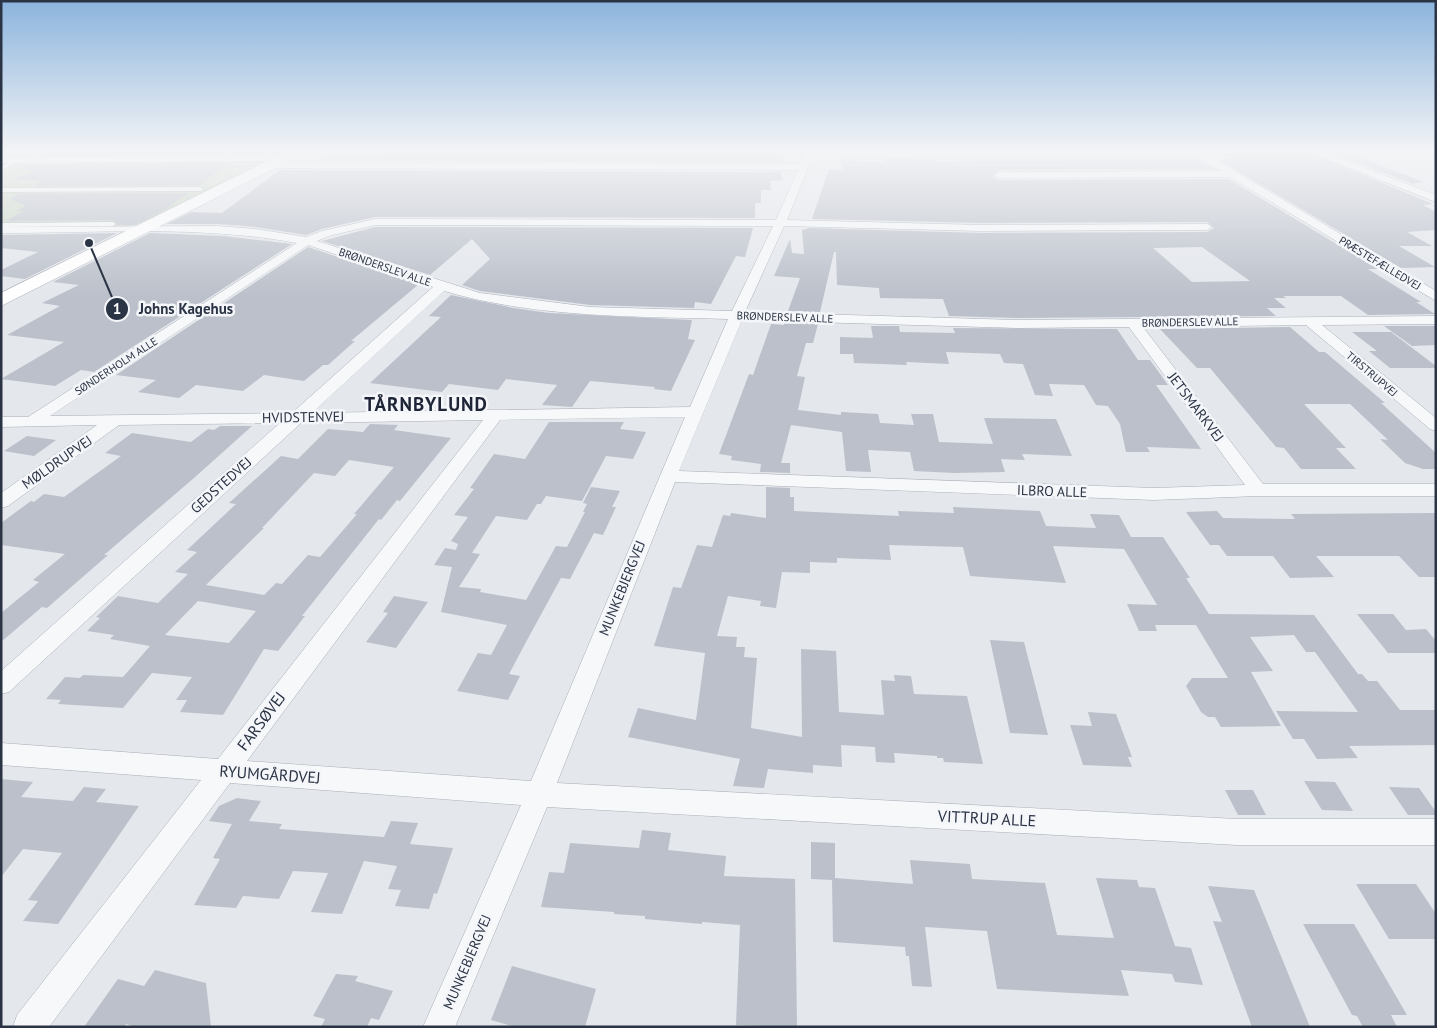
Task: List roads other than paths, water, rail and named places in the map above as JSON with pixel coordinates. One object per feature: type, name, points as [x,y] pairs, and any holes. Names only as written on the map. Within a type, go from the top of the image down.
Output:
[{"type":"street","points":[[1,300],[145,229],[198,200]]},
{"type":"street","name":"MUNKEBJERGVEJ","points":[[439,1027],[539,794],[695,412],[789,200]]},
{"type":"street","name":"PRÆSTEFÆLLEDVEJ","points":[[1276,200],[1436,297]]},
{"type":"street","name":"SØNDERHOLM ALLE","points":[[32,421],[307,241],[326,234],[375,222],[780,223],[982,228],[1207,227]]},
{"type":"street","name":"BRØNDERSLEV ALLE","points":[[1,230],[218,228],[256,232],[307,241],[479,297],[580,310],[1018,324],[1436,320]]},
{"type":"street","name":"GEDSTEDVEJ","points":[[1,685],[442,286]]},
{"type":"street","name":"TIRSTRUPVEJ","points":[[1309,321],[1436,426]]},
{"type":"street","name":"JETSMARKVEJ","points":[[1133,323],[1258,490]]},
{"type":"street","name":"HVIDSTENVEJ","points":[[1,422],[114,422],[296,417],[695,412]]},
{"type":"street","name":"FARSØVEJ","points":[[29,1027],[494,416]]},
{"type":"street","name":"MØLDRUPVEJ","points":[[1,502],[114,422]]},
{"type":"street","name":"ILBRO ALLE","points":[[668,476],[1154,494],[1258,490],[1436,490]]},
{"type":"street","name":"RYUMGÅRDVEJ","points":[[1,754],[539,794]]},
{"type":"street","name":"VITTRUP ALLE","points":[[539,794],[1237,832],[1436,832]]},
{"type":"lane","points":[[1,225],[113,224]]},
{"type":"place","name":"Johns Kagehus","points":[[89,243]]},
{"type":"district","name":"TÅRNBYLUND","points":[[426,404]]}]
